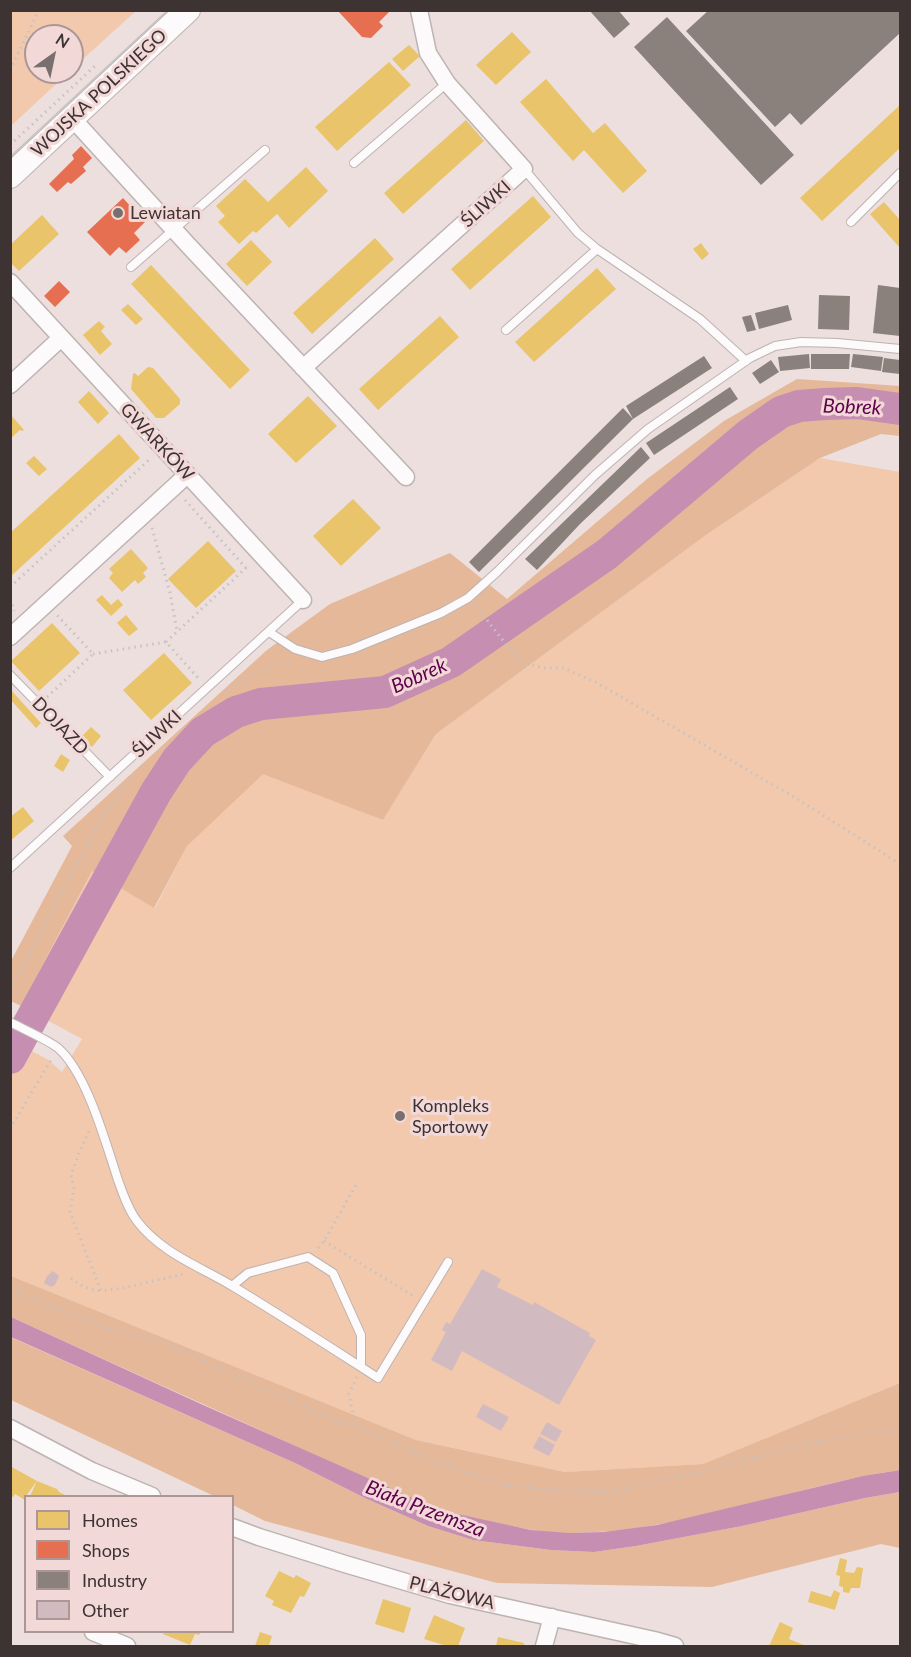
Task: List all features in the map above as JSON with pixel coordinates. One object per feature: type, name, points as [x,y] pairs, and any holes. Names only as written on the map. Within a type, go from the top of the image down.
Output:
[{"type":"main road","name":"WOJSKA POLSKIEGO","points":[[10,176],[188,10]]},
{"type":"street","name":"ŚLIWKI","points":[[303,368],[524,169],[447,83],[428,53],[419,10]]},
{"type":"street","points":[[72,118],[406,477]]},
{"type":"street","name":"GWARKÓW","points":[[10,282],[163,448],[181,480],[261,554],[303,600]]},
{"type":"street","points":[[10,385],[61,338]]},
{"type":"street","points":[[10,637],[181,480]]},
{"type":"street","points":[[10,1428],[92,1471],[147,1495]]},
{"type":"street","name":"PLAŻOWA","points":[[234,1528],[450,1595],[654,1640],[675,1647]]},
{"type":"street","points":[[544,1647],[552,1617]]},
{"type":"street","points":[[95,1633],[127,1647]]},
{"type":"lane","points":[[354,163],[447,83]]},
{"type":"lane","points":[[131,267],[266,150]]},
{"type":"lane","points":[[524,169],[578,233],[597,249],[700,319],[746,361]]},
{"type":"lane","points":[[851,222],[900,173]]},
{"type":"lane","points":[[506,330],[597,249]]},
{"type":"lane","points":[[269,632],[295,649],[322,657],[352,650],[441,613],[468,598],[595,475],[648,429],[746,361],[775,346],[801,342],[837,343],[900,350]]},
{"type":"lane","name":"ŚLIWKI","points":[[10,868],[303,600]]},
{"type":"lane","name":"DOJAZD","points":[[10,675],[110,777]]},
{"type":"lane","points":[[10,1022],[58,1048],[72,1064],[98,1120],[128,1206],[151,1237],[172,1253],[232,1286],[378,1378],[448,1262]]},
{"type":"lane","points":[[232,1286],[248,1273],[308,1257],[333,1273],[362,1335],[361,1367]]},
{"type":"path","points":[[10,70],[39,10]]},
{"type":"path","points":[[10,145],[99,62]]},
{"type":"path","points":[[10,587],[163,448]]},
{"type":"path","points":[[181,480],[178,492],[246,568]]},
{"type":"path","points":[[149,519],[170,593],[177,631]]},
{"type":"path","points":[[39,704],[93,654],[166,642],[261,554]]},
{"type":"path","points":[[52,610],[93,654]]},
{"type":"path","points":[[483,614],[520,662],[543,668],[564,668],[597,683],[794,797],[900,864]]},
{"type":"path","points":[[166,642],[207,688]]},
{"type":"path","points":[[223,692],[269,667],[322,657]]},
{"type":"path","points":[[10,990],[99,824],[139,768]]},
{"type":"path","points":[[10,1130],[58,1048]]},
{"type":"path","points":[[98,1120],[92,1125],[71,1175],[74,1195],[70,1212],[101,1291]]},
{"type":"path","points":[[308,1257],[324,1241],[356,1185]]},
{"type":"path","points":[[324,1241],[423,1303]]},
{"type":"path","points":[[71,1278],[80,1285],[101,1291],[192,1272],[196,1266]]},
{"type":"path","points":[[10,1288],[122,1334],[156,1339],[340,1423],[355,1424],[456,1469],[501,1485],[606,1492],[663,1481],[828,1439],[900,1428]]},
{"type":"path","points":[[355,1424],[349,1394],[361,1367]]},
{"type":"shaded area","points":[[11,10],[136,10],[84,58],[84,24],[24,24],[24,84],[56,84],[11,126]]},
{"type":"shaded area","points":[[797,379],[900,386],[900,436],[881,434],[820,458],[706,535],[436,734],[383,820],[263,774],[187,846],[154,908],[92,871],[21,1006],[11,1001],[11,961],[72,846],[63,836],[267,650],[330,604],[450,553],[507,599],[647,479],[724,421]]},
{"type":"shaded area","points":[[820,458],[900,472],[900,1383],[703,1464],[565,1472],[416,1440],[11,1276],[11,1073],[24,1047],[47,1059],[62,1072],[82,1039],[21,1006],[92,871],[155,908],[187,846],[262,771],[383,820],[436,734],[706,535]]},
{"type":"shaded area","points":[[11,1276],[416,1440],[565,1472],[703,1464],[900,1383],[900,1470],[818,1486],[696,1517],[614,1531],[556,1533],[478,1519],[426,1503],[377,1483],[11,1317]]},
{"type":"shaded area","points":[[10,1337],[295,1463],[428,1526],[473,1540],[551,1550],[594,1552],[742,1526],[900,1492],[900,1548],[881,1544],[712,1587],[497,1583],[265,1521],[234,1506],[234,1495],[212,1495],[11,1400]]},
{"type":"water","name":"Biała Przemsza","points":[[11,1317],[415,1499],[453,1513],[531,1530],[569,1533],[603,1532],[657,1525],[863,1476],[900,1470],[900,1492],[742,1526],[594,1552],[551,1550],[473,1540],[428,1526],[295,1463],[11,1337]]},
{"type":"building: Homes","points":[[512,32],[531,52],[496,85],[476,65]]},
{"type":"building: Homes","points":[[409,45],[420,56],[403,71],[392,59]]},
{"type":"building: Homes","points":[[389,62],[411,85],[337,151],[315,127]]},
{"type":"building: Homes","points":[[546,79],[593,133],[605,123],[647,171],[623,193],[584,150],[573,161],[520,102]]},
{"type":"building: Homes","points":[[900,105],[900,148],[822,221],[800,198]]},
{"type":"building: Homes","points":[[466,120],[484,141],[403,214],[384,193]]},
{"type":"building: Homes","points":[[306,167],[328,191],[289,228],[277,214],[256,233],[253,231],[239,244],[218,222],[225,216],[216,206],[245,179],[268,202]]},
{"type":"building: Homes","points":[[533,196],[551,217],[470,290],[451,269]]},
{"type":"building: Homes","points":[[884,202],[900,220],[900,248],[870,214]]},
{"type":"building: Homes","points":[[42,215],[59,234],[19,271],[10,262],[10,245]]},
{"type":"building: Homes","points":[[375,238],[394,259],[312,334],[293,313]]},
{"type":"building: Homes","points":[[251,240],[272,262],[247,286],[226,264]]},
{"type":"building: Homes","points":[[701,243],[709,254],[702,260],[693,249]]},
{"type":"building: Homes","points":[[151,265],[250,370],[230,389],[131,284]]},
{"type":"building: Homes","points":[[597,268],[616,289],[534,362],[515,342]]},
{"type":"building: Homes","points":[[128,304],[143,319],[136,325],[121,310]]},
{"type":"building: Homes","points":[[440,316],[459,337],[378,410],[359,389]]},
{"type":"building: Homes","points":[[99,321],[105,327],[101,331],[112,344],[100,355],[83,335]]},
{"type":"building: Homes","points":[[148,367],[153,368],[180,399],[180,404],[164,418],[156,418],[131,389],[133,374],[138,376]]},
{"type":"building: Homes","points":[[89,391],[109,413],[98,424],[78,402]]},
{"type":"building: Homes","points":[[308,396],[337,426],[296,463],[268,434]]},
{"type":"building: Homes","points":[[10,414],[24,430],[20,430],[10,439]]},
{"type":"building: Homes","points":[[119,434],[140,458],[10,577],[10,533]]},
{"type":"building: Homes","points":[[34,456],[47,469],[39,476],[26,463]]},
{"type":"building: Homes","points":[[353,499],[381,528],[341,566],[313,536]]},
{"type":"building: Homes","points":[[208,541],[236,571],[196,608],[168,579]]},
{"type":"building: Homes","points":[[131,549],[148,568],[143,573],[146,577],[138,584],[135,580],[122,592],[109,578],[113,573],[109,569]]},
{"type":"building: Homes","points":[[102,595],[111,605],[118,599],[123,605],[111,616],[96,600]]},
{"type":"building: Homes","points":[[126,615],[138,629],[129,636],[117,623]]},
{"type":"building: Homes","points":[[52,623],[80,653],[39,691],[11,661]]},
{"type":"building: Homes","points":[[164,653],[192,683],[151,720],[123,690]]},
{"type":"building: Homes","points":[[10,689],[41,723],[36,728],[10,699]]},
{"type":"building: Homes","points":[[91,727],[101,736],[92,747],[81,737]]},
{"type":"building: Homes","points":[[61,754],[70,760],[63,772],[54,766]]},
{"type":"building: Homes","points":[[23,807],[34,821],[10,841],[10,817]]},
{"type":"building: Homes","points":[[10,1466],[37,1481],[27,1495],[24,1495],[24,1499],[15,1494],[13,1497],[10,1496]]},
{"type":"building: Homes","points":[[37,1481],[65,1495],[30,1495]]},
{"type":"building: Homes","points":[[840,1558],[847,1560],[845,1572],[854,1573],[857,1567],[863,1568],[860,1588],[851,1588],[849,1593],[843,1592],[843,1587],[839,1586],[840,1576],[836,1575]]},
{"type":"building: Homes","points":[[279,1571],[294,1578],[296,1575],[311,1583],[304,1597],[300,1596],[291,1613],[272,1605],[274,1601],[265,1596]]},
{"type":"building: Homes","points":[[834,1590],[840,1593],[835,1610],[808,1602],[811,1591],[831,1597]]},
{"type":"building: Homes","points":[[383,1599],[411,1608],[404,1633],[375,1624]]},
{"type":"building: Homes","points":[[434,1615],[465,1628],[458,1646],[447,1646],[424,1639]]},
{"type":"building: Homes","points":[[780,1622],[793,1628],[789,1639],[806,1646],[769,1646]]},
{"type":"building: Homes","points":[[260,1632],[272,1636],[269,1645],[274,1646],[255,1646]]},
{"type":"building: Homes","points":[[200,1633],[195,1634],[190,1645],[163,1634]]},
{"type":"building: Homes","points":[[498,1637],[524,1643],[524,1646],[496,1646]]},
{"type":"building: Shops","points":[[337,10],[391,10],[379,22],[383,26],[371,38],[362,37]]},
{"type":"building: Shops","points":[[81,146],[92,158],[83,167],[86,171],[57,192],[49,184],[74,159],[72,155]]},
{"type":"building: Shops","points":[[123,198],[145,222],[134,233],[140,240],[126,253],[119,247],[110,256],[87,232]]},
{"type":"building: Shops","points":[[59,281],[70,292],[55,307],[44,296]]},
{"type":"building: Industry","points":[[589,10],[618,10],[630,24],[614,38]]},
{"type":"building: Industry","points":[[709,10],[900,10],[900,33],[801,125],[790,113],[775,127],[686,31]]},
{"type":"building: Industry","points":[[667,17],[794,155],[761,185],[634,47]]},
{"type":"building: Industry","points":[[878,285],[900,288],[900,336],[873,333]]},
{"type":"building: Industry","points":[[819,295],[850,296],[849,330],[818,329]]},
{"type":"building: Industry","points":[[788,305],[792,320],[759,329],[755,313]]},
{"type":"building: Industry","points":[[751,315],[756,330],[747,332],[742,317]]},
{"type":"building: Industry","points":[[809,354],[810,368],[780,371],[778,357]]},
{"type":"building: Industry","points":[[811,354],[850,354],[849,369],[811,369]]},
{"type":"building: Industry","points":[[853,354],[883,357],[881,371],[851,367]]},
{"type":"building: Industry","points":[[704,356],[712,368],[633,419],[626,406]]},
{"type":"building: Industry","points":[[884,358],[900,360],[900,374],[882,372]]},
{"type":"building: Industry","points":[[771,360],[779,372],[760,384],[752,373]]},
{"type":"building: Industry","points":[[730,387],[738,399],[654,455],[646,443]]},
{"type":"building: Industry","points":[[623,408],[633,419],[479,572],[469,562]]},
{"type":"building: Industry","points":[[641,447],[650,458],[580,524],[537,570],[525,559]]},
{"type":"building: Other","points":[[482,1269],[501,1279],[497,1287],[533,1305],[534,1302],[590,1333],[589,1336],[596,1340],[559,1405],[462,1351],[452,1371],[431,1360],[446,1332],[442,1330],[446,1322],[450,1324]]},
{"type":"building: Other","points":[[53,1271],[59,1276],[55,1285],[51,1287],[44,1283]]},
{"type":"building: Other","points":[[483,1404],[509,1417],[501,1431],[476,1417]]},
{"type":"building: Other","points":[[547,1422],[562,1431],[556,1442],[540,1434]]},
{"type":"building: Other","points":[[539,1436],[555,1445],[549,1456],[533,1448]]},
{"type":"waterway","name":"Bobrek","points":[[10,1058],[156,792],[177,760],[203,732],[236,712],[261,704],[385,692],[451,662],[607,554],[748,435],[781,412],[799,406],[857,403],[900,409]]},
{"type":"tram line","points":[[10,157],[168,10]]},
{"type":"place","name":"Lewiatan","points":[[118,213]]},
{"type":"place","name":"Kompleks Sportowy","points":[[400,1116]]}]
